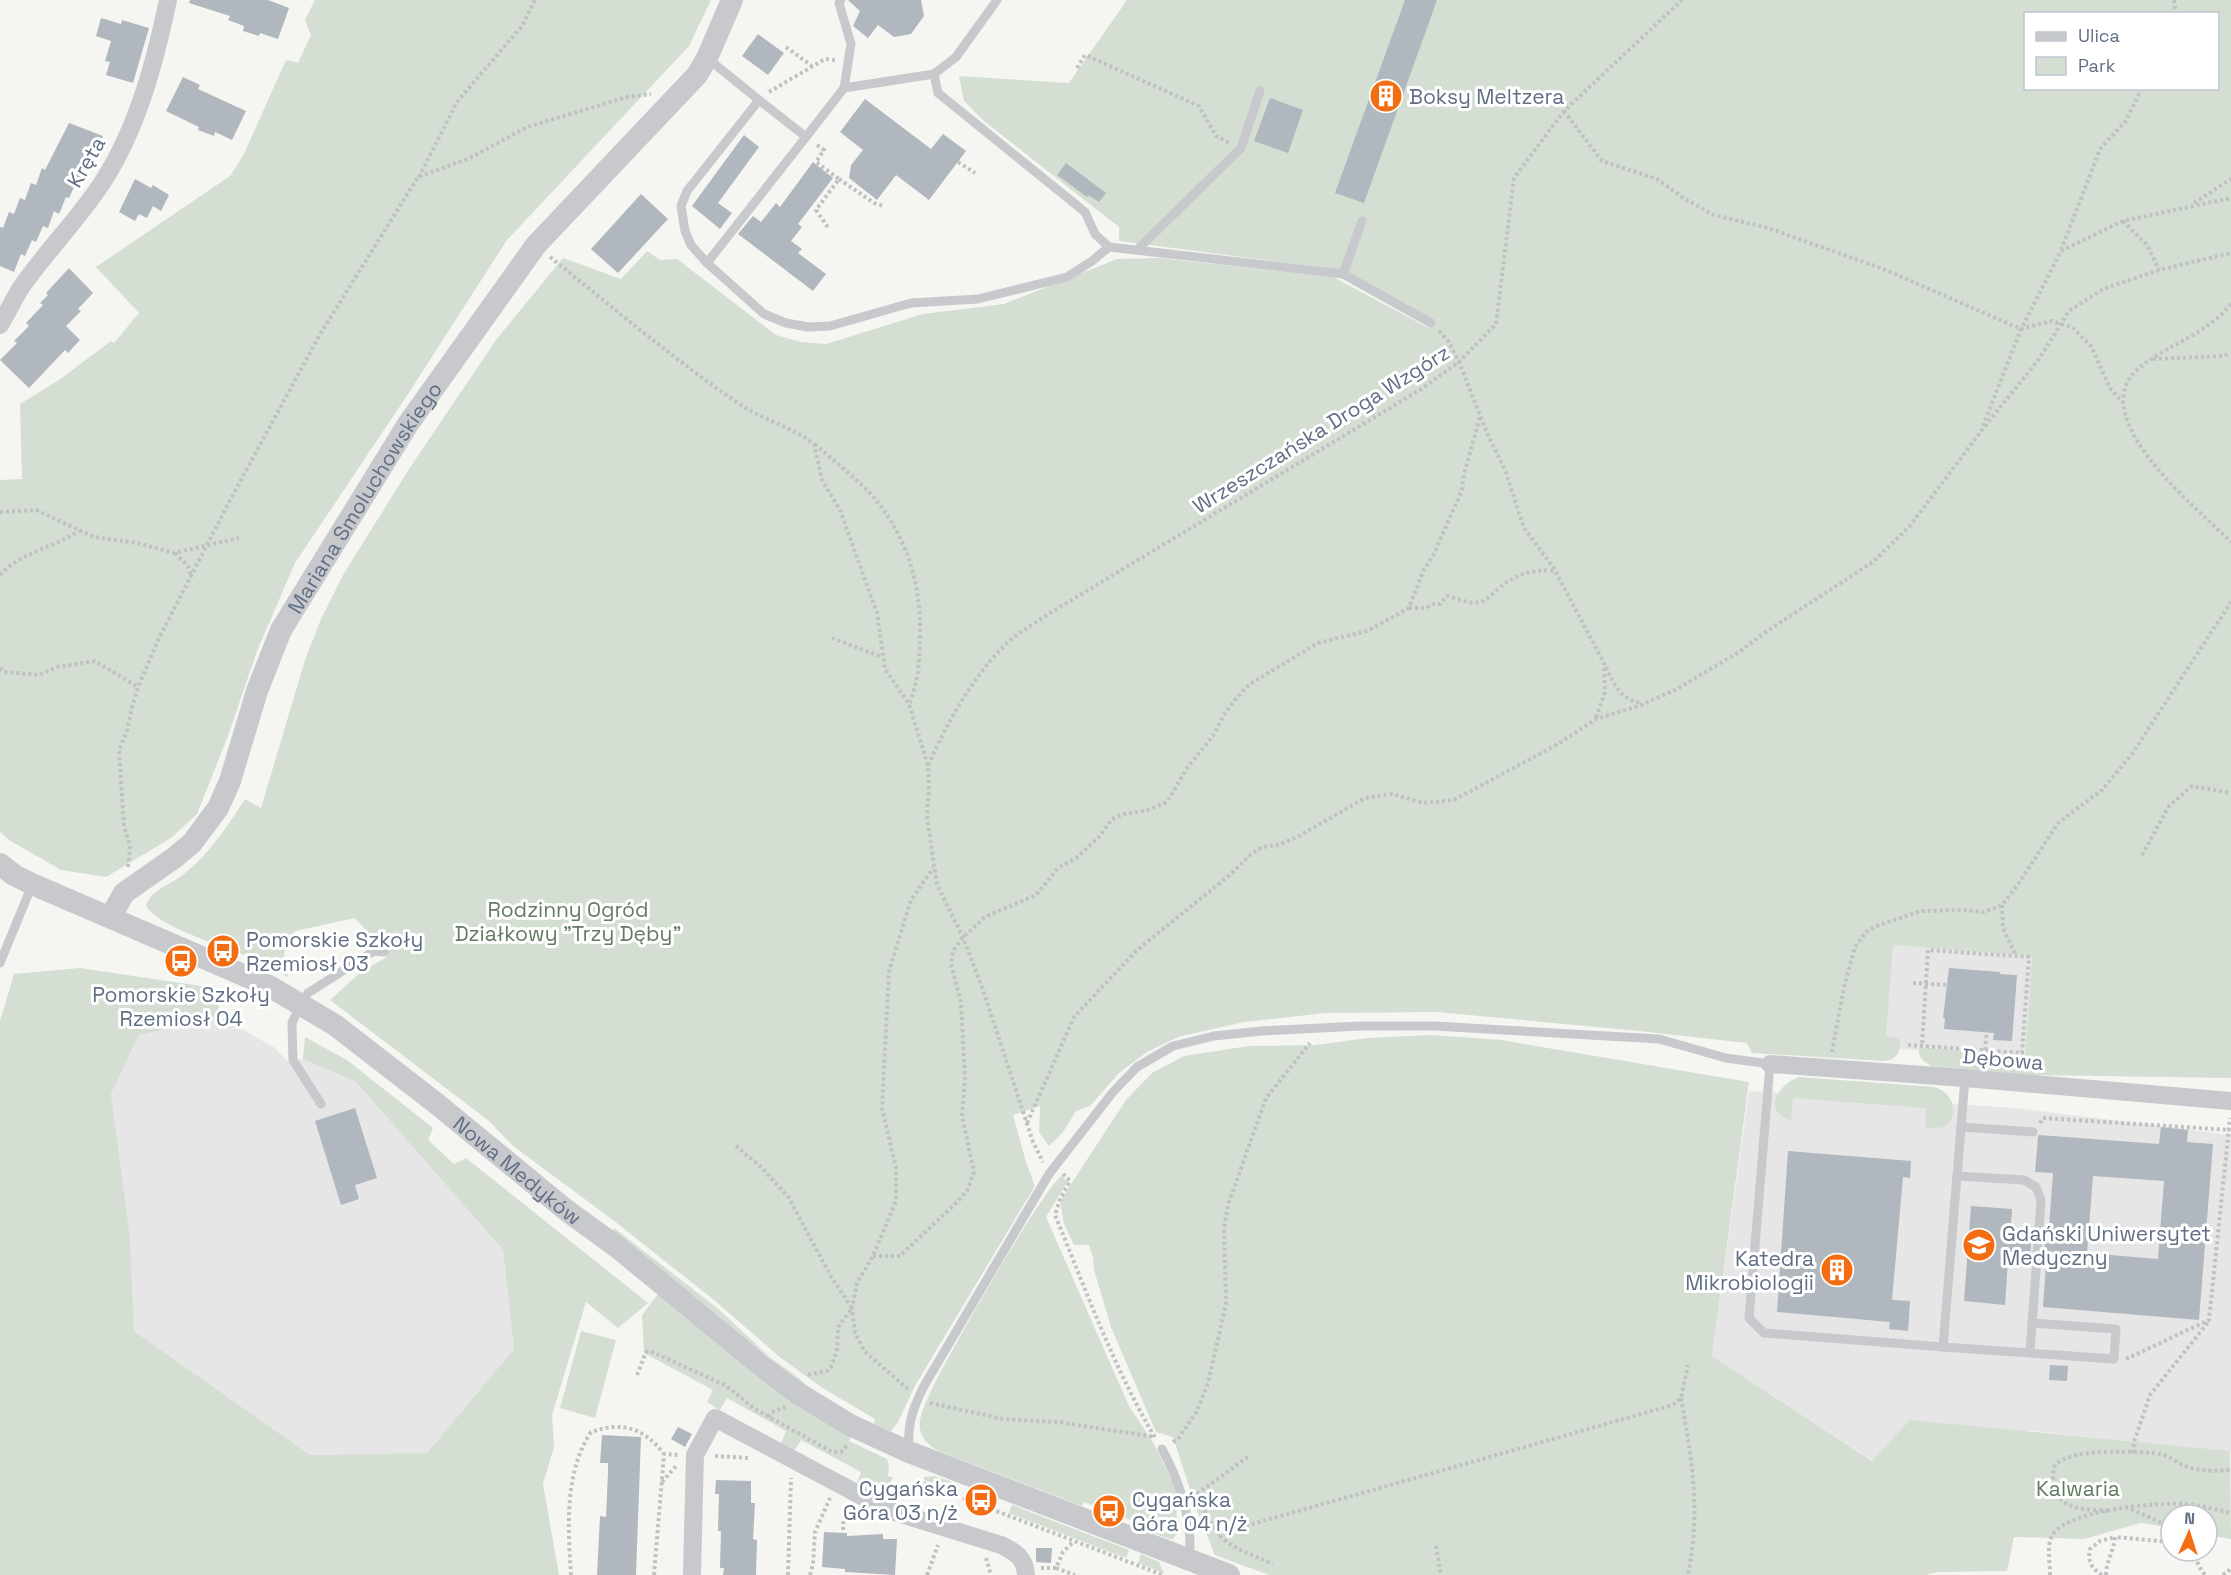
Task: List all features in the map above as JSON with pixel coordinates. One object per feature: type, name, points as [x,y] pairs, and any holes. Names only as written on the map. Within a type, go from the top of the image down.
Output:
[{"type":"street","name":"Kręta","points":[[0,325],[20,289],[86,207],[105,178],[129,131],[147,88],[168,0]]},
{"type":"street","name":"Mariana Smoluchowskiego","points":[[111,916],[124,893],[192,843],[218,808],[230,781],[257,691],[281,630],[408,424],[536,245],[696,75],[707,58],[732,0]]},
{"type":"street","points":[[0,864],[14,875],[32,884],[111,916]]},
{"type":"street","name":"Nowa Medyków","points":[[111,916],[269,986],[335,1025],[437,1104],[566,1210],[617,1247],[771,1373],[796,1392],[850,1425],[909,1452],[1187,1567],[1229,1575]]},
{"type":"street","name":"Dębowa","points":[[1770,1064],[2231,1101]]},
{"type":"street","points":[[692,1575],[695,1455],[715,1418],[888,1510],[1017,1552],[1030,1571]]},
{"type":"lane","points":[[707,263],[844,88],[851,44],[839,3],[841,0]]},
{"type":"lane","points":[[844,88],[933,74],[956,57],[997,0]]},
{"type":"lane","points":[[707,58],[806,137]]},
{"type":"lane","points":[[933,74],[938,93],[1085,212],[1095,234],[1109,247],[1343,274],[1431,324]]},
{"type":"lane","points":[[1137,250],[1241,148],[1260,91]]},
{"type":"lane","points":[[759,100],[687,191],[681,206],[681,217],[691,245],[707,263],[764,314],[786,323],[808,327],[830,326],[911,303],[978,299],[1067,277],[1109,247]]},
{"type":"lane","points":[[1343,274],[1362,221]]},
{"type":"lane","points":[[0,963],[32,884]]},
{"type":"lane","points":[[321,1104],[293,1060],[292,1023],[308,993],[374,951],[384,952]]},
{"type":"lane","points":[[909,1452],[910,1418],[917,1400],[1049,1174],[1113,1092],[1137,1067],[1173,1046],[1214,1036],[1325,1028],[1434,1026],[1659,1039],[1726,1058],[1770,1064],[1749,1318],[1764,1333],[2114,1359],[2116,1329],[2032,1323]]},
{"type":"lane","points":[[1942,1347],[1965,1078]]},
{"type":"lane","points":[[1961,1127],[2033,1132]]},
{"type":"lane","points":[[1957,1176],[2024,1180],[2036,1187],[2041,1200],[2030,1353]]},
{"type":"lane","points":[[1162,1449],[1173,1469],[1180,1489],[1191,1544],[1187,1567]]},
{"type":"path","points":[[135,886],[130,879],[128,867],[130,846],[124,826],[119,750],[127,731],[138,687],[159,638],[319,336],[418,177],[457,102],[522,26],[535,0]]},
{"type":"path","name":"Wrzeszczańska Droga Wzgórz","points":[[928,766],[948,722],[979,675],[1006,644],[1050,613],[1423,388],[1460,362],[1496,324],[1514,178],[1564,111],[1682,0]]},
{"type":"path","points":[[786,46],[812,66]]},
{"type":"path","points":[[1077,68],[1085,56],[1199,106],[1216,136],[1241,148]]},
{"type":"path","points":[[759,100],[825,59],[847,61]]},
{"type":"path","points":[[1982,430],[2021,329],[2061,250],[2100,148],[2125,122],[2141,90]]},
{"type":"path","points":[[418,177],[470,158],[527,127],[627,98],[660,92],[678,93]]},
{"type":"path","points":[[1564,111],[1602,161],[1657,179],[1685,199],[1714,215],[1768,228],[1881,268],[2021,329],[2051,321],[2072,327],[2091,346],[2110,388],[2123,403],[2129,426],[2152,465],[2231,542]]},
{"type":"path","points":[[824,150],[816,162],[874,203],[884,206]]},
{"type":"path","points":[[958,162],[975,173]]},
{"type":"path","points":[[829,229],[816,210],[839,179]]},
{"type":"path","points":[[2191,205],[2223,187],[2231,179]]},
{"type":"path","points":[[2061,250],[2123,221],[2231,198]]},
{"type":"path","points":[[2123,221],[2147,245],[2159,270]]},
{"type":"path","points":[[536,245],[676,359],[741,405],[778,425],[798,431],[864,487],[885,512],[905,547],[916,579],[921,619],[920,664],[917,685],[909,704]]},
{"type":"path","points":[[1027,1124],[1074,1017],[1137,950],[1231,874],[1250,855],[1262,847],[1279,845],[1299,836],[1365,798],[1392,794],[1423,803],[1454,800],[1558,744],[1596,719],[1644,704],[1677,689],[1739,652],[1767,631],[1874,562],[1909,527],[2039,358],[2069,311],[2103,289],[2159,270],[2231,254]]},
{"type":"path","points":[[2123,403],[2128,379],[2139,368],[2212,323],[2231,304]]},
{"type":"path","points":[[1431,324],[1448,341],[1460,362],[1480,417],[1505,470],[1524,528],[1555,571],[1614,686],[1623,696],[1644,704]]},
{"type":"path","points":[[2152,359],[2223,356],[2231,352]]},
{"type":"path","points":[[1409,608],[1423,571],[1433,556],[1462,490],[1464,474],[1480,417]]},
{"type":"path","points":[[814,444],[822,480],[840,510],[877,613],[885,669],[909,704],[928,766],[927,816],[937,885],[963,937],[1027,1124],[1049,1174],[1062,1173],[1070,1181],[1060,1199],[1055,1215],[1120,1370],[1162,1449],[1178,1439],[1197,1411],[1208,1383],[1226,1304],[1224,1228],[1228,1205],[1266,1098],[1307,1045],[1325,1028]]},
{"type":"path","points":[[0,512],[36,510],[94,537],[136,543],[174,553],[188,566],[191,575]]},
{"type":"path","points":[[0,575],[9,566],[38,550],[67,539],[78,531]]},
{"type":"path","points":[[174,553],[239,538]]},
{"type":"path","points":[[873,1256],[900,1256],[962,1197],[967,1191],[974,1172],[962,1116],[965,1078],[961,1002],[951,964],[953,951],[963,937],[985,917],[1036,895],[1058,868],[1076,858],[1100,836],[1112,819],[1124,814],[1149,810],[1167,802],[1187,768],[1213,736],[1225,713],[1250,684],[1318,644],[1367,631],[1409,608],[1426,608],[1433,604],[1440,604],[1447,596],[1458,601],[1484,601],[1504,584],[1522,573],[1538,569],[1555,571]]},
{"type":"path","points":[[1830,1068],[1844,987],[1855,947],[1866,932],[1876,926],[1921,911],[1984,912],[2002,905],[2058,823],[2102,789],[2132,754],[2231,602]]},
{"type":"path","points":[[832,638],[882,657]]},
{"type":"path","points":[[0,668],[4,672],[39,675],[57,667],[95,661],[138,687]]},
{"type":"path","points":[[1596,719],[1605,692],[1604,663]]},
{"type":"path","points":[[2142,855],[2169,806],[2192,786],[2231,793]]},
{"type":"path","points":[[934,867],[911,900],[889,971],[882,1108],[897,1168],[896,1201],[873,1256],[857,1283],[852,1308],[855,1333],[865,1352],[876,1364],[906,1386],[917,1400],[1003,1419],[1058,1422],[1155,1437]]},
{"type":"path","points":[[2002,905],[2003,928],[2016,956]]},
{"type":"path","points":[[1908,1045],[1922,1046],[1985,1050],[2022,1053],[2029,957],[1928,950],[1922,1046]]},
{"type":"path","points":[[1913,983],[1947,985]]},
{"type":"path","points":[[1985,1050],[1987,1031]]},
{"type":"path","points":[[2133,1453],[2136,1435],[2150,1395],[2210,1320],[2231,1111]]},
{"type":"path","points":[[2033,1132],[2043,1118],[2230,1130]]},
{"type":"path","points":[[736,1146],[762,1168],[789,1198],[830,1275],[852,1308]]},
{"type":"path","points":[[802,1377],[827,1371],[831,1367],[837,1351],[838,1327],[852,1308]]},
{"type":"path","points":[[2114,1359],[2125,1360],[2210,1320]]},
{"type":"path","points":[[637,1375],[646,1352],[651,1351],[725,1385],[755,1409],[832,1452],[841,1452],[849,1444]]},
{"type":"path","points":[[1688,1365],[1681,1398],[1691,1454],[1695,1496],[1692,1554],[1688,1575]]},
{"type":"path","points":[[1217,1534],[1673,1405],[1681,1398]]},
{"type":"path","points":[[571,1575],[568,1511],[578,1457],[591,1432],[608,1427],[627,1428],[644,1434],[664,1455],[758,1458]]},
{"type":"path","points":[[2231,1470],[2213,1472],[2186,1467],[2163,1454],[2092,1452],[2073,1456],[2057,1464],[2052,1487],[2062,1501],[2073,1507],[2108,1510],[2187,1504],[2231,1513]]},
{"type":"path","points":[[654,1575],[664,1455]]},
{"type":"path","points":[[1194,1496],[1249,1456]]},
{"type":"path","points":[[788,1575],[791,1471]]},
{"type":"path","points":[[918,1481],[1163,1575]]},
{"type":"path","points":[[1199,1493],[1208,1520],[1217,1534],[1233,1547],[1273,1564]]},
{"type":"path","points":[[810,1575],[815,1532],[820,1516],[832,1494],[839,1497]]},
{"type":"path","points":[[843,1530],[845,1501],[853,1505]]},
{"type":"path","points":[[2130,1508],[2159,1521]]},
{"type":"path","points":[[2050,1575],[2051,1538],[2055,1531],[2074,1520],[2108,1510]]},
{"type":"path","points":[[2115,1537],[2114,1550],[2106,1564],[2104,1575],[2094,1570],[2090,1562],[2091,1549],[2100,1541],[2115,1537],[2159,1541]]},
{"type":"path","points":[[927,1575],[941,1539]]},
{"type":"path","points":[[1056,1568],[1063,1552],[1074,1541]]},
{"type":"path","points":[[1436,1546],[1441,1575]]},
{"type":"path","points":[[980,1551],[991,1554]]},
{"type":"path","points":[[1030,1571],[1056,1568],[1075,1575]]},
{"type":"path","points":[[2223,1575],[2231,1569]]},
{"type":"shaded area","points":[[1892,945],[2032,956],[2025,1056],[1919,1047],[1918,1050],[1900,1049],[1901,1041],[1886,1037]]},
{"type":"shaded area","points":[[221,1017],[275,1048],[287,1061],[303,1059],[356,1082],[503,1250],[514,1349],[427,1453],[310,1455],[134,1331],[130,1237],[111,1094],[139,1035]]},
{"type":"shaded area","name":"Gdański Uniwersytet Medyczny","points":[[1749,1091],[2016,1108],[2231,1135],[2231,1452],[2031,1431],[1873,1461],[1712,1356]]},
{"type":"green space","points":[[315,0],[711,0],[689,46],[507,240],[295,563],[257,651],[228,736],[197,814],[171,838],[106,877],[61,870],[9,840],[0,832],[0,480],[22,479],[20,404],[59,380],[111,341],[114,343],[139,313],[96,267],[230,176],[243,156],[286,60],[298,63],[311,35],[305,20]]},
{"type":"green space","name":"Rodzinny Ogród Działkowy \"Trzy Dęby\"","points":[[1127,0],[2231,0],[2231,1078],[2030,1075],[1931,1066],[1920,1056],[1919,1047],[2025,1056],[2032,956],[1893,945],[1886,1036],[1901,1041],[1897,1055],[1885,1061],[1752,1053],[1747,1043],[1437,1012],[1326,1013],[1244,1022],[1178,1037],[1147,1052],[1119,1073],[1090,1106],[1076,1111],[1063,1132],[1049,1146],[1039,1132],[1040,1106],[1013,1115],[1035,1186],[916,1384],[898,1422],[891,1431],[874,1424],[875,1419],[821,1387],[781,1358],[714,1300],[613,1220],[513,1146],[489,1121],[330,1000],[362,971],[387,957],[379,944],[355,918],[295,931],[284,953],[288,977],[254,959],[179,929],[153,914],[146,906],[152,896],[190,869],[208,851],[245,799],[261,808],[305,660],[321,619],[343,575],[409,469],[496,340],[563,258],[621,279],[647,251],[660,260],[677,259],[776,335],[801,342],[826,344],[923,314],[1004,304],[1117,259],[1159,258],[1333,277],[1429,328],[1432,322],[1342,270],[1119,241],[1119,227],[984,121],[964,101],[959,76],[1069,83]]},
{"type":"green space","points":[[80,968],[214,988],[221,1017],[139,1035],[111,1094],[130,1237],[134,1331],[310,1455],[427,1453],[514,1349],[503,1250],[356,1082],[303,1059],[305,1037],[347,1060],[433,1128],[428,1140],[454,1164],[466,1158],[648,1303],[618,1328],[586,1302],[552,1415],[554,1447],[543,1484],[559,1575],[0,1575],[0,1021],[14,974]]},
{"type":"green space","name":"Kalwaria","points":[[1431,1035],[1501,1040],[1749,1082],[1712,1356],[1872,1461],[1910,1420],[2230,1451],[2231,1539],[2219,1537],[2219,1503],[2159,1503],[2159,1526],[2141,1523],[2084,1539],[2014,1537],[2007,1571],[1939,1572],[1926,1575],[1269,1575],[1215,1555],[1196,1508],[1173,1437],[1156,1432],[1111,1327],[1089,1245],[1074,1245],[1064,1224],[1060,1201],[1126,1100],[1152,1073],[1184,1056],[1249,1046],[1315,1045],[1368,1038]]},
{"type":"green space","points":[[1799,1077],[1934,1087],[1950,1099],[1952,1116],[1944,1127],[1925,1129],[1926,1108],[1793,1098],[1791,1120],[1777,1111],[1776,1098],[1785,1086]]},
{"type":"green space","points":[[1062,1176],[1067,1182],[1046,1217],[1129,1406],[1154,1444],[1176,1489],[1177,1533],[1173,1539],[1150,1532],[1151,1528],[1084,1502],[1082,1506],[941,1452],[929,1444],[921,1432],[920,1421],[924,1406],[939,1374],[1016,1240],[1052,1186]]},
{"type":"green space","points":[[614,1228],[716,1307],[770,1357],[612,1231]]},
{"type":"green space","points":[[659,1293],[851,1437],[849,1441],[887,1459],[888,1476],[893,1478],[890,1484],[877,1493],[867,1491],[857,1483],[861,1472],[801,1440],[795,1450],[781,1443],[786,1431],[727,1398],[720,1410],[707,1402],[713,1390],[644,1353],[642,1315]]},
{"type":"green space","points":[[581,1331],[616,1340],[595,1418],[560,1408]]},
{"type":"green space","points":[[770,1357],[800,1379],[811,1390]]},
{"type":"green space","points":[[935,1476],[958,1484],[955,1492],[924,1480],[924,1477]]},
{"type":"green space","points":[[1012,1505],[1129,1550],[1126,1558],[1009,1513]]},
{"type":"green space","points":[[1141,1554],[1159,1562],[1164,1573],[1138,1563]]},
{"type":"building","points":[[190,0],[268,0],[289,8],[278,39],[260,33],[259,36],[243,31],[244,26],[228,20],[230,16],[189,3]]},
{"type":"building","points":[[848,0],[921,0],[924,16],[911,34],[894,37],[878,25],[868,38],[853,26],[860,11]]},
{"type":"building","name":"Boksy Meltzera","points":[[1405,0],[1437,0],[1364,203],[1335,193]]},
{"type":"building","points":[[101,18],[121,24],[122,20],[149,28],[133,83],[106,75],[110,62],[105,61],[111,41],[96,36]]},
{"type":"building","points":[[758,34],[784,53],[768,75],[742,56]]},
{"type":"building","points":[[183,77],[200,85],[198,89],[246,111],[232,140],[215,132],[214,136],[198,130],[199,127],[166,111]]},
{"type":"building","points":[[1270,98],[1303,110],[1288,153],[1254,141]]},
{"type":"building","points":[[865,99],[931,149],[943,134],[966,151],[929,200],[896,175],[877,200],[849,178],[851,165],[863,150],[840,132]]},
{"type":"building","points":[[69,123],[103,136],[79,184],[76,183],[69,198],[66,197],[59,214],[54,211],[48,228],[43,226],[36,242],[32,240],[25,256],[21,254],[14,272],[0,266],[0,227],[3,228],[9,212],[14,214],[20,198],[25,200],[31,183],[36,185],[42,168],[45,170]]},
{"type":"building","points":[[744,135],[759,147],[718,203],[732,213],[720,229],[692,206]]},
{"type":"building","points":[[813,162],[833,178],[798,224],[802,227],[791,241],[802,249],[798,253],[826,274],[813,291],[738,234],[753,216],[761,222],[776,203],[780,207]]},
{"type":"building","points":[[1066,163],[1106,193],[1099,202],[1088,195],[1087,197],[1057,175]]},
{"type":"building","points":[[135,179],[151,188],[153,185],[169,195],[161,211],[153,206],[147,218],[139,214],[135,221],[119,212]]},
{"type":"building","points":[[641,194],[668,219],[618,273],[591,249]]},
{"type":"building","points":[[69,268],[93,293],[78,309],[81,311],[66,326],[80,340],[68,353],[65,350],[29,388],[0,360],[17,343],[14,341],[29,326],[26,323],[43,305],[40,303],[48,295],[46,293]]},
{"type":"building","points":[[1949,968],[2017,975],[2012,1041],[1993,1040],[1994,1033],[1944,1029],[1945,1018],[1943,1018]]},
{"type":"building","points":[[355,1108],[377,1178],[355,1185],[359,1199],[341,1205],[315,1121]]},
{"type":"building","points":[[2161,1127],[2188,1130],[2187,1142],[2213,1144],[2199,1320],[2043,1307],[2046,1265],[2043,1265],[2045,1242],[2048,1242],[2053,1173],[2035,1172],[2039,1135],[2159,1144]],"holes":[[[2093,1176],[2164,1181],[2158,1259],[2087,1253]]]},
{"type":"building","name":"Katedra Mikrobiologii","points":[[1788,1151],[1911,1161],[1910,1178],[1903,1177],[1892,1300],[1910,1301],[1908,1331],[1889,1329],[1890,1322],[1777,1312]]},
{"type":"building","points":[[1971,1206],[2012,1209],[2010,1239],[2031,1241],[2030,1263],[2008,1261],[2005,1305],[1964,1301]]},
{"type":"building","points":[[2050,1365],[2068,1366],[2067,1381],[2049,1380]]},
{"type":"building","points":[[678,1427],[692,1434],[685,1447],[671,1439]]},
{"type":"building","points":[[602,1435],[641,1437],[636,1575],[597,1575],[600,1516],[606,1517],[608,1472],[608,1463],[600,1463]]},
{"type":"building","points":[[716,1480],[751,1481],[751,1503],[755,1503],[753,1539],[757,1540],[756,1575],[723,1575],[724,1568],[720,1568],[721,1531],[718,1531],[719,1494],[715,1494]]},
{"type":"building","points":[[824,1532],[847,1533],[847,1536],[883,1534],[883,1539],[897,1539],[895,1575],[845,1572],[845,1569],[822,1567]]},
{"type":"building","points":[[1036,1548],[1052,1548],[1051,1563],[1036,1562]]},
{"type":"place","name":"Boksy Meltzera","points":[[1386,96]]},
{"type":"place","name":"Pomorskie Szkoły Rzemiosł 03","points":[[223,951]]},
{"type":"place","name":"Pomorskie Szkoły Rzemiosł 04","points":[[181,961]]},
{"type":"place","name":"Gdański Uniwersytet Medyczny","points":[[1979,1245]]},
{"type":"place","name":"Katedra Mikrobiologii","points":[[1837,1270]]},
{"type":"place","name":"Cygańska Góra 03 n/ż","points":[[981,1500]]},
{"type":"place","name":"Cygańska Góra 04 n/ż","points":[[1109,1511]]}]
